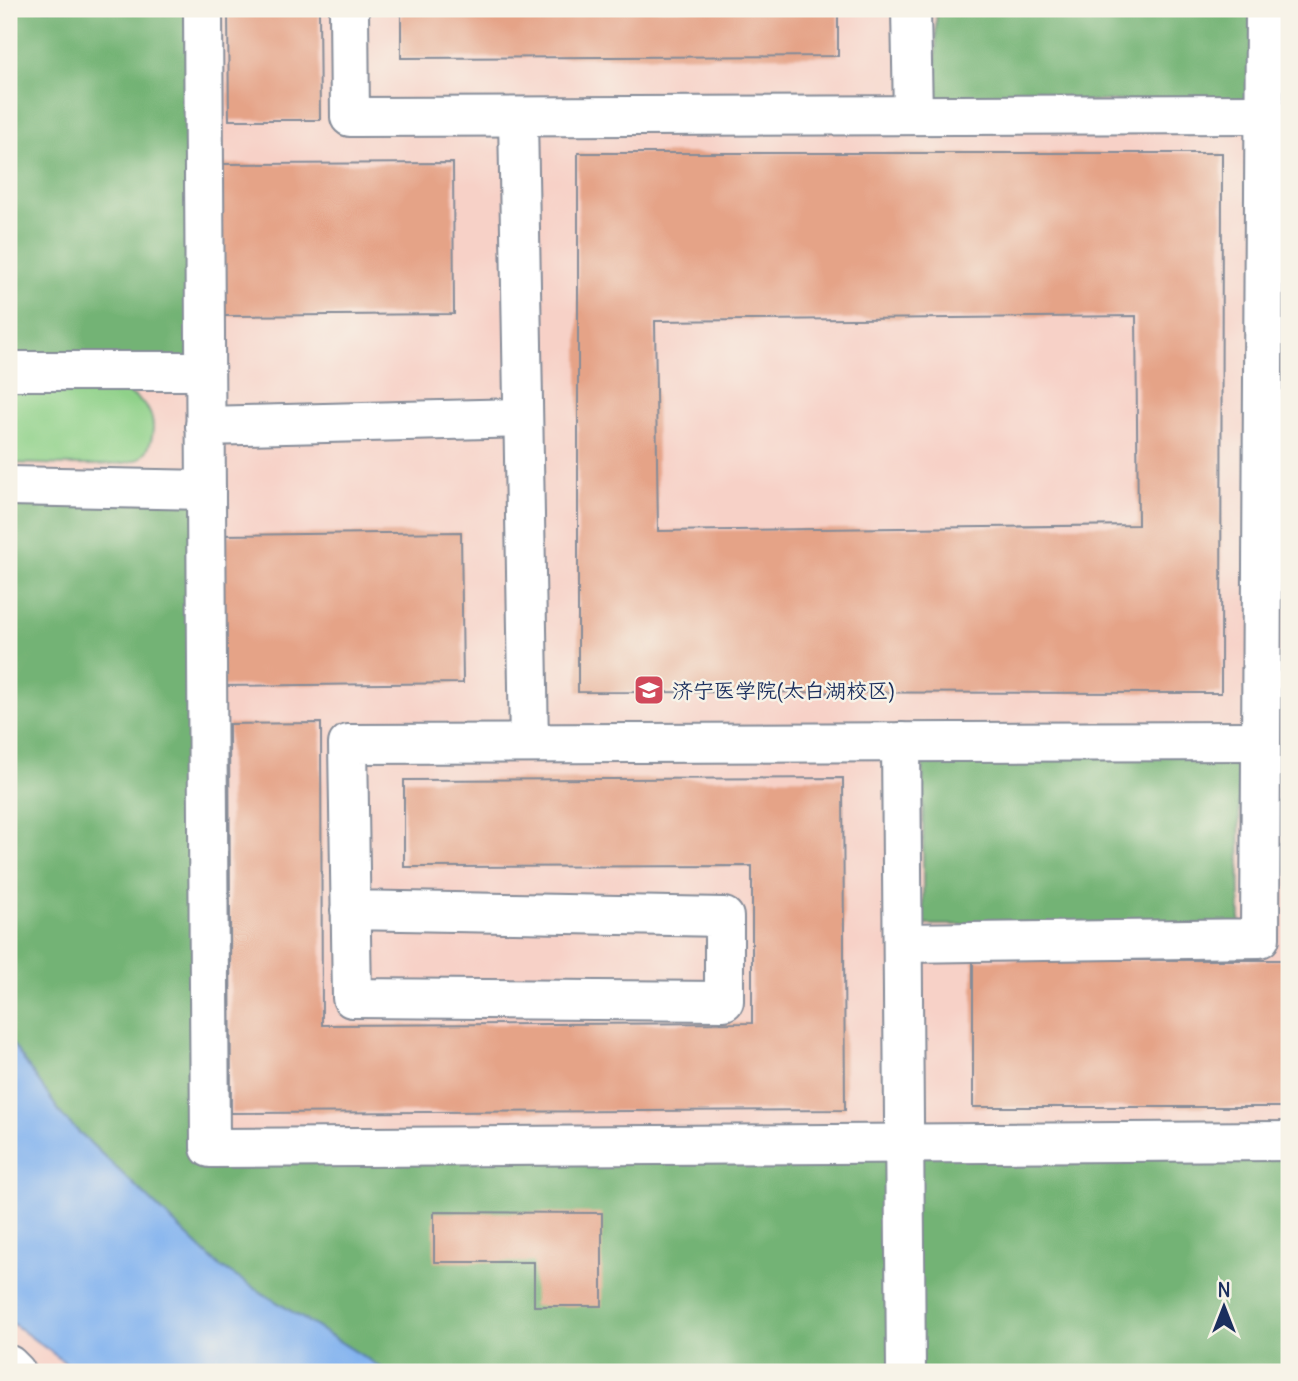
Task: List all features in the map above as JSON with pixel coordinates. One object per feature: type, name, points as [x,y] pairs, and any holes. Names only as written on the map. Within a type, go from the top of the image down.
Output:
[{"type":"lane","points":[[203,9],[210,1147],[1289,1142]]},
{"type":"lane","points":[[349,9],[349,117],[1265,114]]},
{"type":"lane","points":[[911,9],[913,115]]},
{"type":"lane","points":[[904,943],[1260,938],[1261,741],[1275,675],[1277,170],[1265,114],[1265,9]]},
{"type":"lane","points":[[518,117],[528,743]]},
{"type":"lane","points":[[9,371],[205,371]]},
{"type":"lane","points":[[205,426],[523,418]]},
{"type":"lane","points":[[9,486],[206,491]]},
{"type":"lane","points":[[350,910],[724,917],[724,1001],[352,998],[350,910],[348,744],[1261,741]]},
{"type":"lane","points":[[901,743],[906,1372]]},
{"type":"lane","points":[[9,1365],[16,1372]]},
{"type":"shaded area","name":"济宁医学院(太白湖校区)","points":[[9,9],[1289,9],[1289,1372],[9,1372]]},
{"type":"green space","points":[[9,9],[203,9],[205,371],[9,371]]},
{"type":"green space","points":[[936,9],[1252,9],[1252,101],[936,101]]},
{"type":"green space","points":[[126,392],[146,406],[153,422],[150,445],[140,458],[131,462],[98,465],[9,463],[9,393]]},
{"type":"green space","points":[[9,486],[206,490],[210,1147],[1289,1141],[1289,1372],[388,1372],[219,1266],[64,1118],[9,1039]]},
{"type":"green space","points":[[923,754],[1239,754],[1240,925],[923,925]]},
{"type":"water","points":[[9,1039],[64,1118],[219,1266],[388,1372],[78,1372],[12,1323],[9,1319]]},
{"type":"building","points":[[228,9],[319,9],[320,120],[229,120]]},
{"type":"building","points":[[401,9],[838,9],[838,56],[401,58]]},
{"type":"building","points":[[578,153],[1222,153],[1221,693],[578,692]],"holes":[[[1136,316],[1138,525],[658,531],[655,321]]]},
{"type":"building","points":[[453,163],[454,314],[222,316],[221,164]]},
{"type":"building","points":[[461,532],[463,683],[222,686],[220,535]]},
{"type":"building","points":[[321,723],[322,1025],[752,1023],[752,866],[404,867],[404,780],[843,778],[845,1110],[231,1113],[229,724]]},
{"type":"building","points":[[973,960],[1289,960],[1289,1107],[973,1107]]},
{"type":"building","points":[[434,1212],[602,1213],[602,1306],[534,1306],[534,1262],[434,1262]]},
{"type":"place","name":"济宁医学院(太白湖校区)","points":[[649,690]]}]
